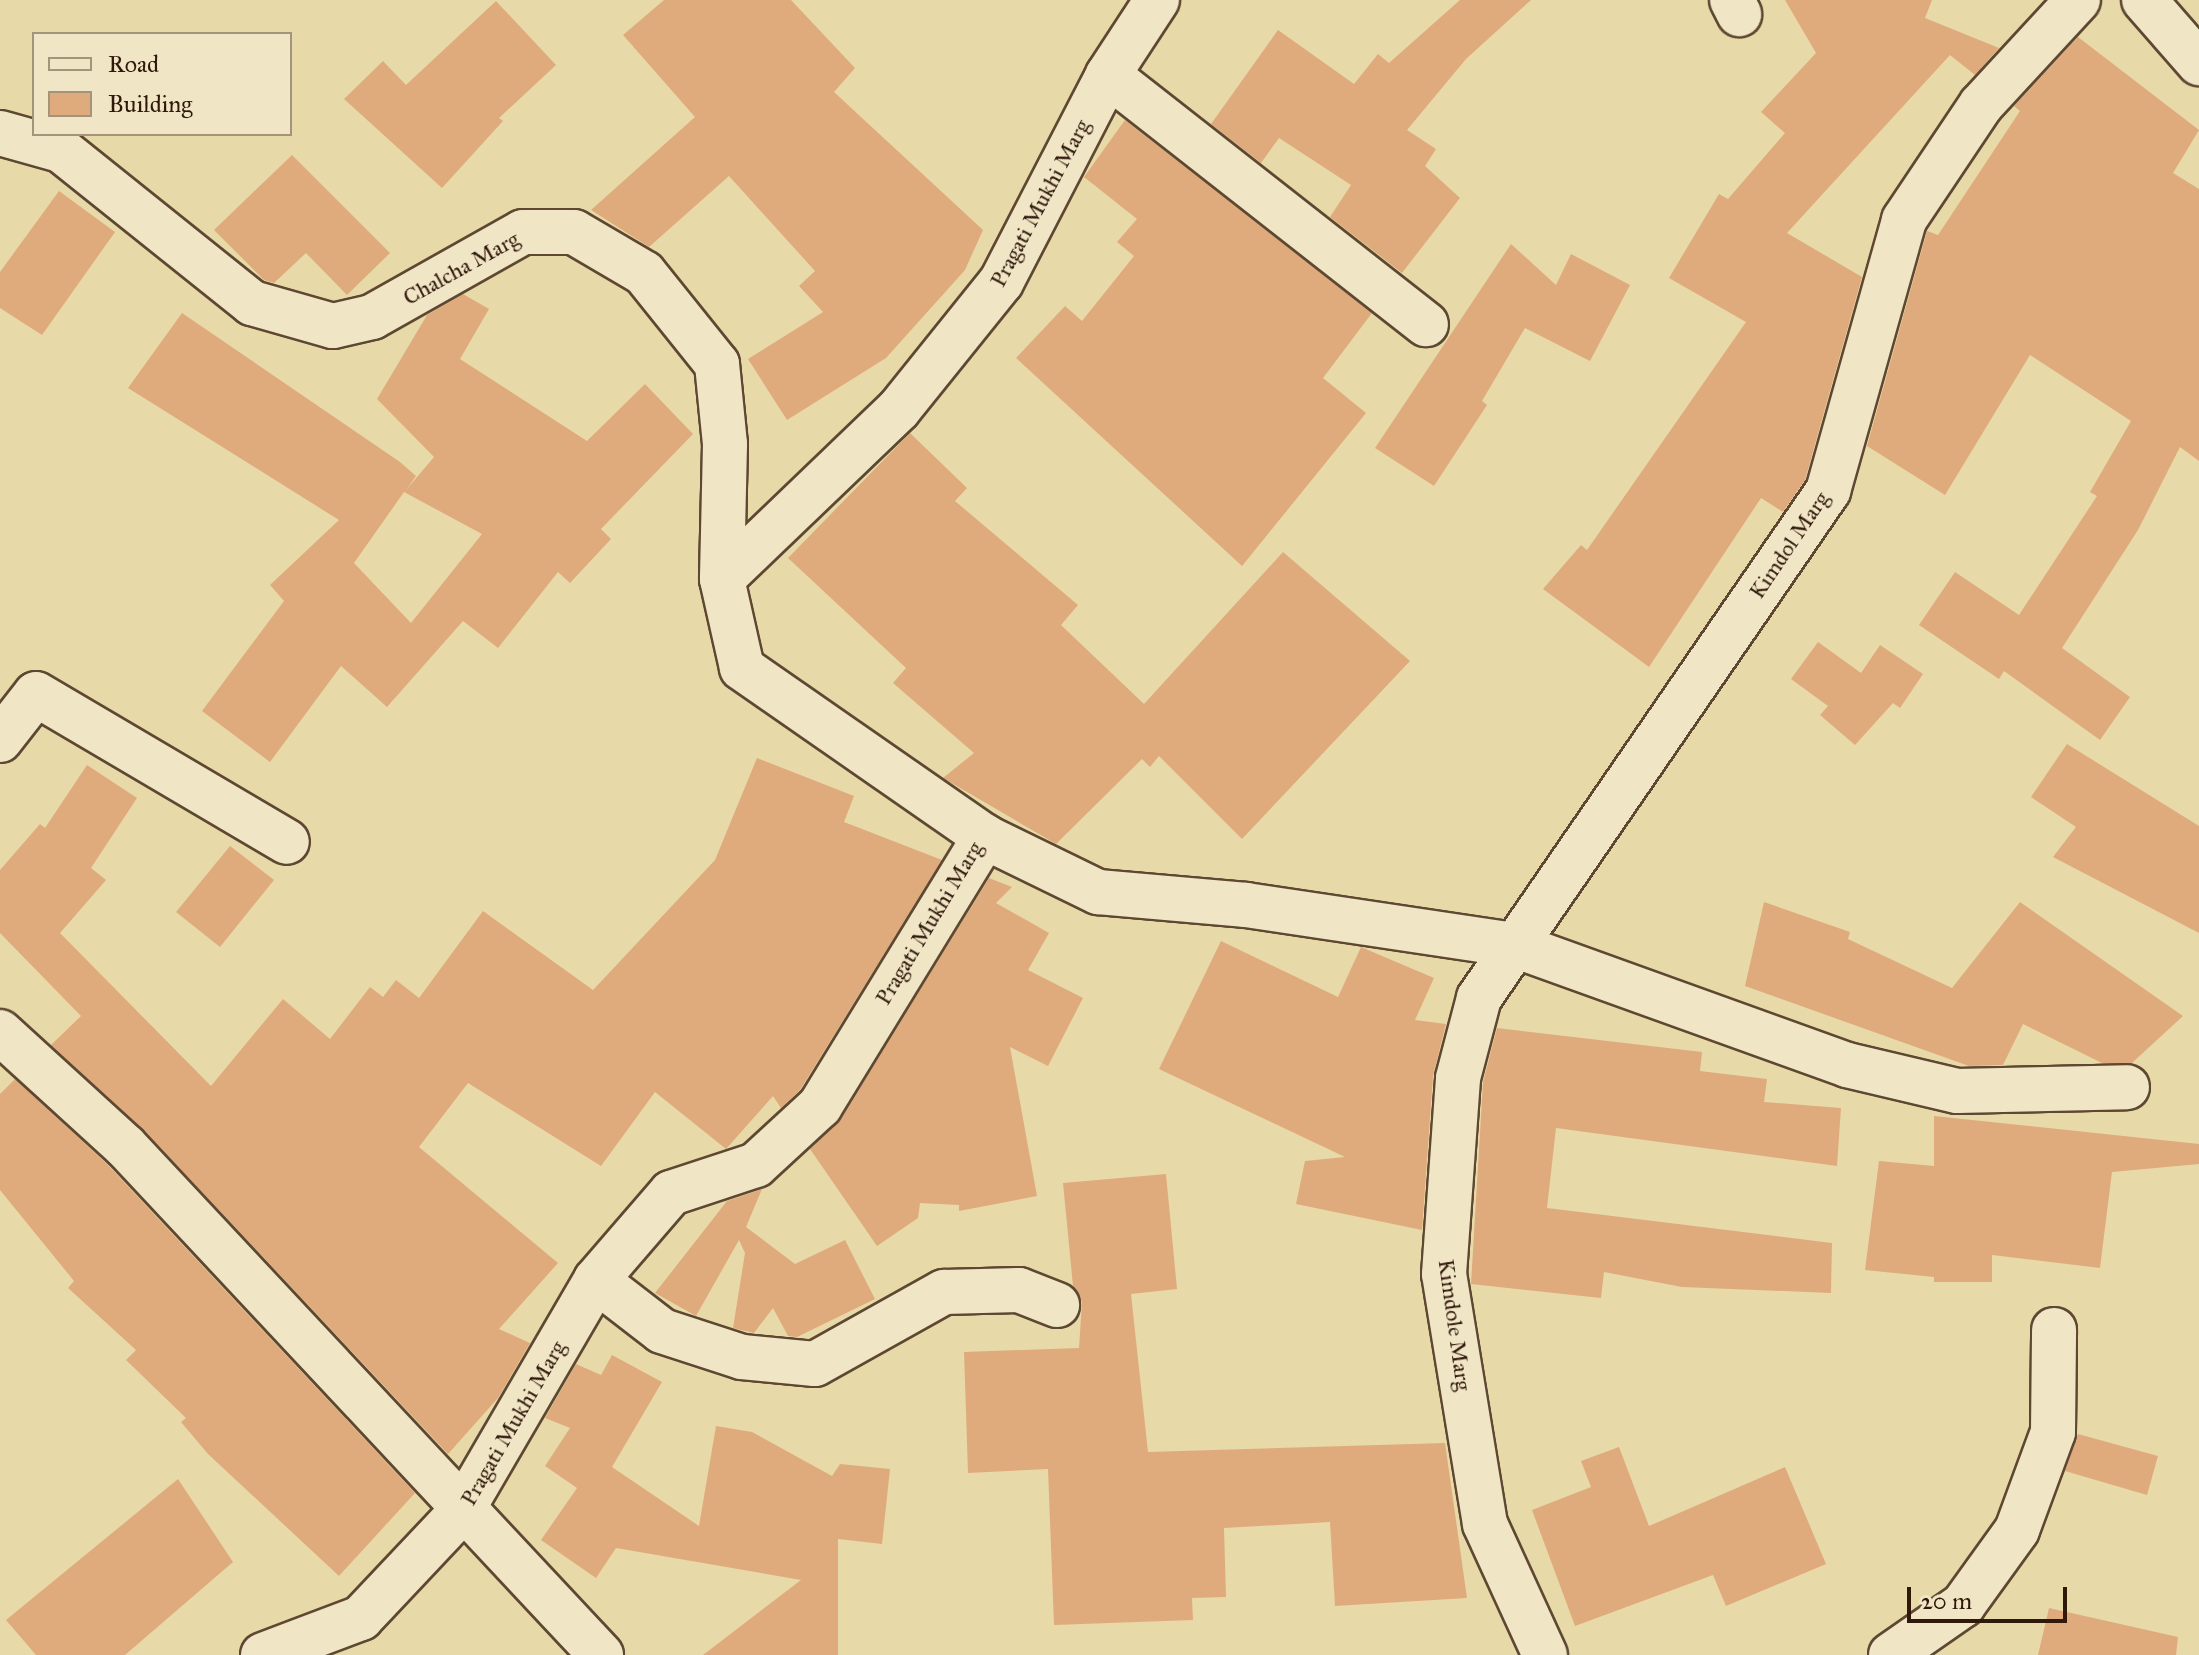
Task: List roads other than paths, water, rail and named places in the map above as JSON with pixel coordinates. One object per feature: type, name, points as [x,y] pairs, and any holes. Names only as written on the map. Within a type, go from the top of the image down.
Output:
[{"type":"street","name":"Pragati Mukhi Marg","points":[[263,1655],[361,1618],[461,1512],[596,1280],[671,1193],[756,1165],[820,1106],[985,837],[742,668],[722,579],[899,409],[1001,282],[1108,75],[1157,0]]},
{"type":"street","name":"Kimdol Marg","points":[[1514,945],[1828,491],[1904,220],[1981,105],[2078,0]]},
{"type":"street","points":[[2144,0],[2199,63]]},
{"type":"street","points":[[1108,75],[1426,324]]},
{"type":"street","name":"Chalcha Marg","points":[[0,133],[61,150],[252,303],[333,326],[372,317],[523,232],[574,232],[644,273],[717,364],[725,444],[722,579]]},
{"type":"street","points":[[0,740],[36,694],[287,842]]},
{"type":"street","points":[[985,837],[1098,892],[1246,905],[1514,945],[1847,1065],[1957,1091],[2127,1087]]},
{"type":"street","name":"Kimdole Marg","points":[[1514,945],[1479,998],[1458,1078],[1444,1274],[1485,1524],[1545,1655]]},
{"type":"street","points":[[0,1032],[125,1146],[461,1512],[601,1655]]},
{"type":"street","points":[[596,1280],[662,1331],[742,1357],[815,1364],[944,1292],[1019,1290],[1057,1305]]},
{"type":"street","points":[[1891,1655],[1963,1605],[2017,1530],[2053,1432],[2054,1330]]}]
